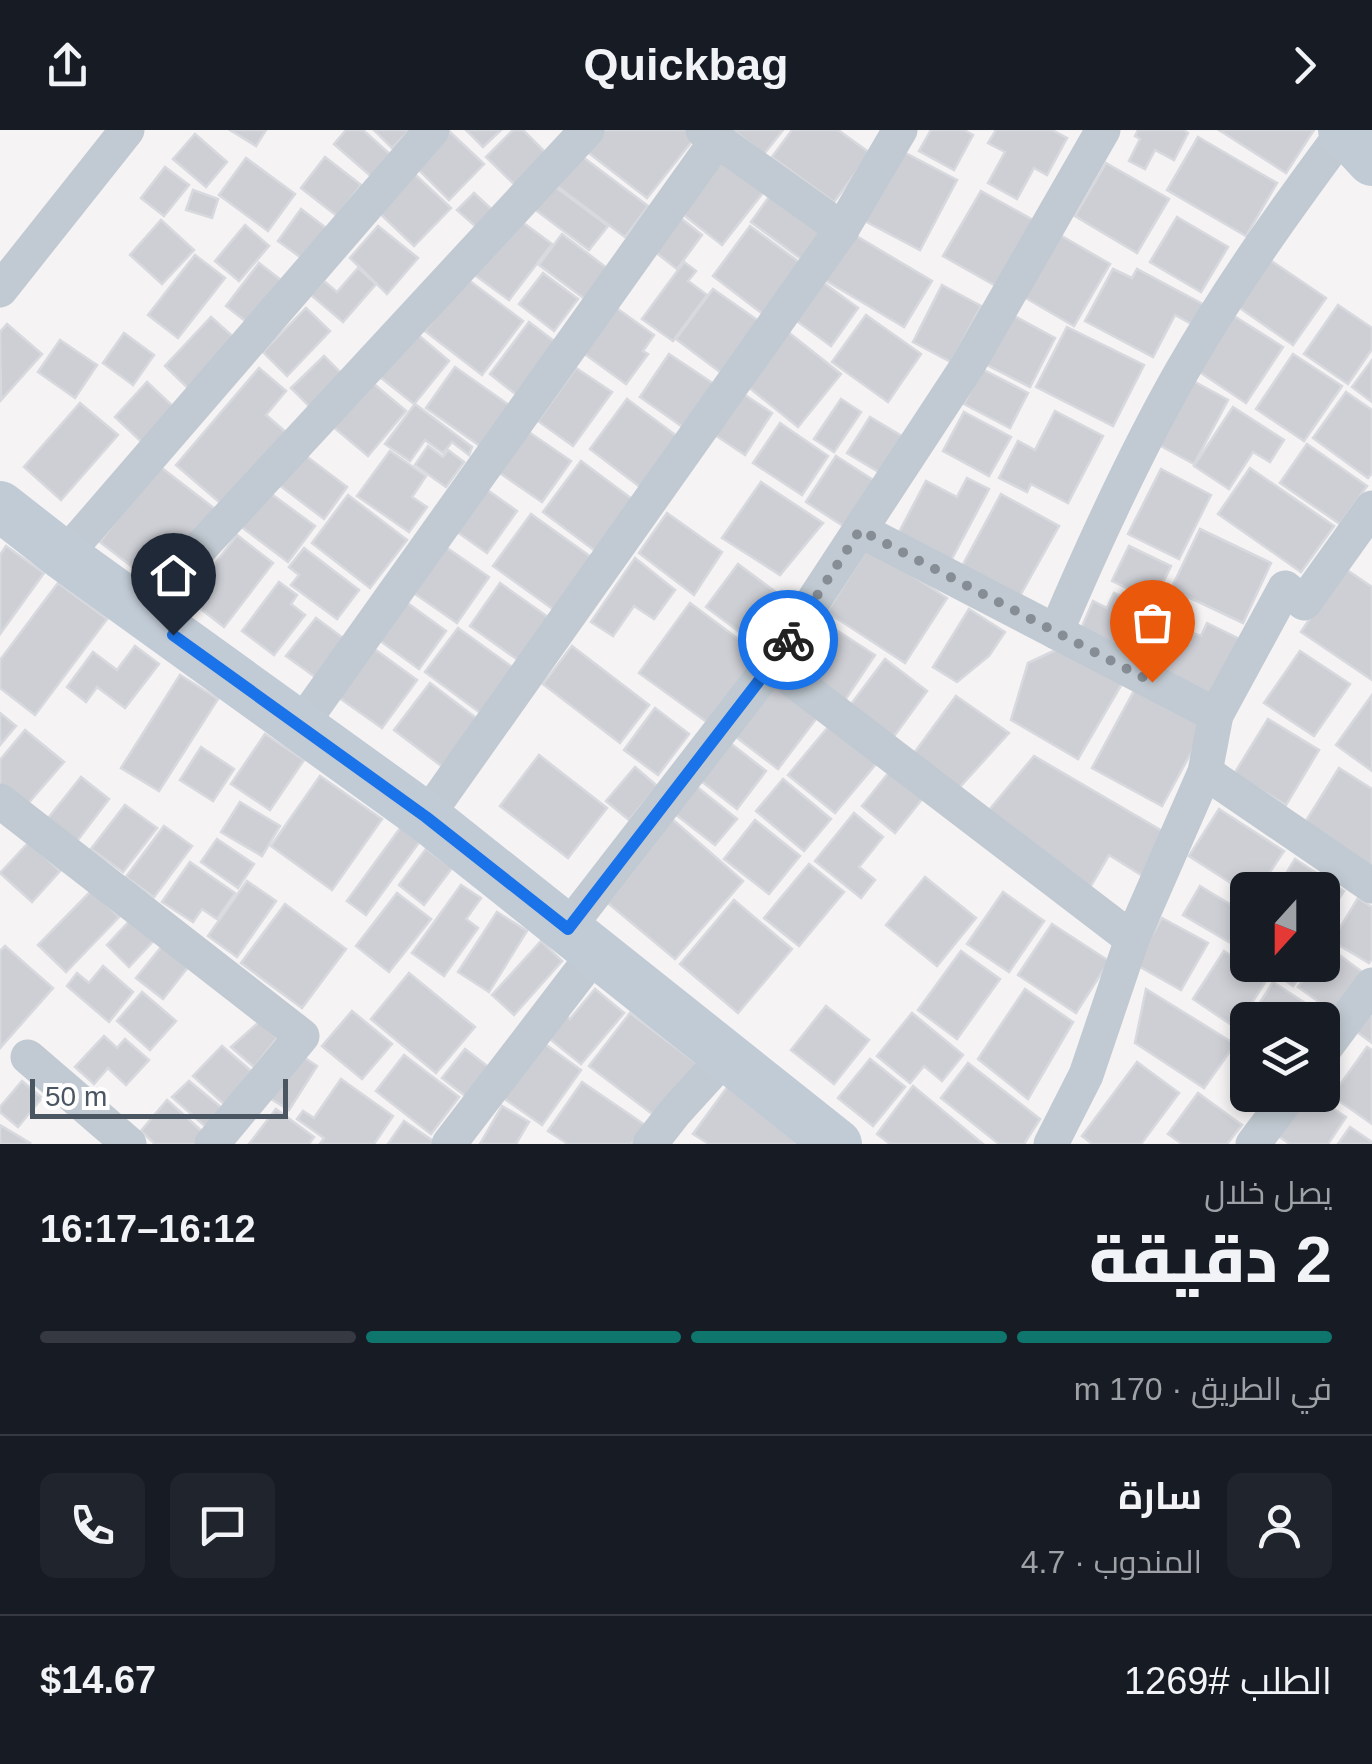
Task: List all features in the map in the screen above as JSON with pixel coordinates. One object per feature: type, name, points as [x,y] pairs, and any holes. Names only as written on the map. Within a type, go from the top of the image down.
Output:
[{"type":"street","points":[[0,290],[128,130]]},
{"type":"street","points":[[64,556],[432,130]]},
{"type":"street","points":[[141,612],[587,130]]},
{"type":"street","points":[[426,817],[842,229],[900,130]]},
{"type":"street","points":[[448,1144],[968,365],[1102,130]]},
{"type":"street","points":[[1056,632],[1136,456],[1232,289],[1343,130],[1372,161]]},
{"type":"street","points":[[300,726],[710,135],[842,229]]},
{"type":"street","points":[[0,506],[426,817],[836,1144]]},
{"type":"street","points":[[1052,1144],[1086,1075],[1132,939],[1205,772],[1216,715],[1285,588],[1304,602],[1372,508]]},
{"type":"street","points":[[860,530],[1216,715]]},
{"type":"street","points":[[772,664],[1132,939]]},
{"type":"street","points":[[1205,772],[1372,886]]},
{"type":"street","points":[[0,801],[302,1036],[212,1144]]},
{"type":"street","points":[[1340,1028],[1372,985]]},
{"type":"street","points":[[28,1056],[129,1144]]},
{"type":"street","points":[[650,1144],[725,1057]]},
{"type":"street","points":[[1254,1144],[1278,1112]]},
{"type":"building","points":[[230,130],[266,130],[256,146]]},
{"type":"building","points":[[346,130],[363,130],[392,156],[373,178],[334,144]]},
{"type":"building","points":[[374,130],[410,130],[392,148]]},
{"type":"building","points":[[466,130],[501,130],[483,147]]},
{"type":"building","points":[[513,130],[523,130],[552,159],[520,190],[486,157]]},
{"type":"building","points":[[600,130],[691,130],[697,135],[647,198],[585,150]]},
{"type":"building","points":[[733,130],[783,130],[764,154]]},
{"type":"building","points":[[792,130],[838,130],[870,153],[834,202],[772,157]]},
{"type":"building","points":[[931,130],[964,130],[973,135],[954,170],[919,151]]},
{"type":"building","points":[[996,130],[1052,130],[1067,138],[1047,175],[1034,168],[1017,199],[988,183],[1005,152],[988,143]]},
{"type":"building","points":[[1138,130],[1188,133],[1174,160],[1155,150],[1145,169],[1129,161],[1140,139],[1135,136]]},
{"type":"building","points":[[1219,130],[1314,130],[1286,173]]},
{"type":"building","points":[[450,132],[484,164],[449,200],[416,167]]},
{"type":"building","points":[[195,134],[227,162],[206,187],[173,159]]},
{"type":"building","points":[[1198,137],[1277,183],[1246,236],[1167,190]]},
{"type":"building","points":[[898,149],[957,180],[920,250],[861,219]]},
{"type":"building","points":[[728,151],[769,185],[722,245],[680,212]]},
{"type":"building","points":[[580,155],[648,206],[625,237],[557,186]]},
{"type":"building","points":[[325,157],[361,185],[337,216],[301,188]]},
{"type":"building","points":[[246,158],[295,194],[268,231],[219,195]]},
{"type":"building","points":[[1106,163],[1169,199],[1137,253],[1075,216]]},
{"type":"building","points":[[165,167],[189,185],[164,216],[141,198]]},
{"type":"building","points":[[408,168],[451,208],[414,246],[372,206]]},
{"type":"building","points":[[550,183],[608,226],[589,250],[533,208]]},
{"type":"building","points":[[193,190],[218,199],[212,218],[186,210]]},
{"type":"building","points":[[774,190],[831,232],[808,264],[751,222]]},
{"type":"building","points":[[981,191],[1033,220],[996,286],[943,256]]},
{"type":"building","points":[[474,193],[499,216],[483,233],[457,210]]},
{"type":"building","points":[[301,209],[330,231],[307,262],[278,241]]},
{"type":"building","points":[[672,211],[702,235],[677,269],[645,244]]},
{"type":"building","points":[[514,216],[552,244],[509,300],[472,273]]},
{"type":"building","points":[[1177,217],[1228,247],[1201,292],[1150,262]]},
{"type":"building","points":[[161,220],[194,250],[162,284],[130,255]]},
{"type":"building","points":[[245,225],[269,246],[239,281],[215,261]]},
{"type":"building","points":[[378,226],[418,258],[387,294],[350,258]]},
{"type":"building","points":[[750,226],[806,267],[768,318],[713,276]]},
{"type":"building","points":[[848,231],[932,281],[904,327],[820,277]]},
{"type":"building","points":[[1053,231],[1110,264],[1074,326],[1017,293]]},
{"type":"building","points":[[562,234],[616,275],[593,305],[539,265]]},
{"type":"building","points":[[195,255],[225,278],[178,338],[148,315]]},
{"type":"building","points":[[1270,260],[1326,298],[1293,345],[1237,306]]},
{"type":"building","points":[[684,262],[696,271],[688,281],[707,295],[673,341],[642,319]]},
{"type":"building","points":[[259,263],[286,284],[253,327],[226,306]]},
{"type":"building","points":[[358,268],[376,284],[343,322],[311,295],[324,281],[337,292]]},
{"type":"building","points":[[1113,269],[1132,278],[1137,269],[1210,308],[1199,328],[1175,315],[1153,357],[1085,321]]},
{"type":"building","points":[[543,273],[578,299],[554,331],[519,304]]},
{"type":"building","points":[[813,275],[858,308],[831,346],[786,313]]},
{"type":"building","points":[[466,278],[523,321],[482,375],[425,331]]},
{"type":"building","points":[[942,285],[981,306],[951,362],[913,342]]},
{"type":"building","points":[[713,289],[763,324],[724,375],[676,339]]},
{"type":"building","points":[[1338,305],[1372,328],[1372,349],[1348,384],[1304,354]]},
{"type":"building","points":[[615,307],[654,335],[643,351],[648,354],[626,384],[582,352]]},
{"type":"building","points":[[306,308],[330,331],[287,376],[263,352]]},
{"type":"building","points":[[1005,311],[1055,338],[1030,387],[979,361]]},
{"type":"building","points":[[866,315],[921,354],[888,402],[832,362]]},
{"type":"building","points":[[1234,316],[1283,347],[1246,403],[1198,371]]},
{"type":"building","points":[[211,317],[239,342],[192,392],[165,366]]},
{"type":"building","points":[[529,322],[558,344],[519,397],[490,374]]},
{"type":"building","points":[[7,324],[42,354],[1,400],[0,332]]},
{"type":"building","points":[[1067,327],[1144,365],[1113,426],[1036,387]]},
{"type":"building","points":[[783,328],[841,374],[798,427],[741,381]]},
{"type":"building","points":[[411,329],[449,361],[414,404],[375,373]]},
{"type":"building","points":[[124,333],[154,355],[133,385],[103,363]]},
{"type":"building","points":[[60,340],[97,365],[75,398],[38,372]]},
{"type":"building","points":[[669,354],[717,386],[687,430],[640,397]]},
{"type":"building","points":[[1293,354],[1342,386],[1304,441],[1256,409]]},
{"type":"building","points":[[324,356],[343,375],[311,408],[291,388]]},
{"type":"building","points":[[1372,360],[1372,402],[1352,387]]},
{"type":"building","points":[[455,367],[509,405],[480,446],[426,408]]},
{"type":"building","points":[[259,368],[286,391],[266,415],[288,434],[225,507],[176,465]]},
{"type":"building","points":[[576,368],[612,392],[573,446],[538,421]]},
{"type":"building","points":[[982,369],[1028,393],[1010,428],[964,404]]},
{"type":"building","points":[[1186,377],[1228,400],[1194,464],[1152,441]]},
{"type":"building","points":[[368,379],[406,411],[368,456],[330,424]]},
{"type":"building","points":[[147,382],[179,412],[147,447],[115,417]]},
{"type":"building","points":[[1346,392],[1372,410],[1372,473],[1368,478],[1313,438]]},
{"type":"building","points":[[742,393],[772,413],[745,455],[715,435]]},
{"type":"building","points":[[627,399],[682,440],[644,490],[590,449]]},
{"type":"building","points":[[841,399],[861,412],[834,452],[814,439]]},
{"type":"building","points":[[80,403],[118,435],[61,500],[24,467]]},
{"type":"building","points":[[415,404],[472,447],[469,455],[452,442],[443,453],[425,440],[410,461],[385,444]]},
{"type":"building","points":[[1233,407],[1284,440],[1270,462],[1253,452],[1229,489],[1194,466]]},
{"type":"building","points":[[1055,411],[1103,436],[1068,503],[1031,484],[1027,492],[999,478],[1018,441],[1035,450]]},
{"type":"building","points":[[964,412],[1011,437],[989,476],[943,451]]},
{"type":"building","points":[[870,417],[905,438],[882,474],[847,453]]},
{"type":"building","points":[[780,423],[828,456],[802,495],[753,463]]},
{"type":"building","points":[[520,426],[571,461],[542,502],[491,467]]},
{"type":"building","points":[[1307,444],[1367,486],[1340,524],[1280,483]]},
{"type":"building","points":[[428,446],[443,457],[448,450],[464,462],[446,487],[415,465]]},
{"type":"building","points":[[390,451],[426,476],[412,497],[427,507],[409,532],[357,496]]},
{"type":"building","points":[[302,453],[347,487],[324,519],[278,484]]},
{"type":"building","points":[[836,456],[878,483],[848,529],[806,502]]},
{"type":"building","points":[[581,461],[636,502],[598,553],[543,512]]},
{"type":"building","points":[[158,465],[215,509],[157,586],[100,542]]},
{"type":"building","points":[[1250,468],[1334,526],[1301,572],[1218,514]]},
{"type":"building","points":[[1161,469],[1211,495],[1179,559],[1128,534]]},
{"type":"building","points":[[967,478],[989,489],[948,566],[896,538],[926,481],[957,497]]},
{"type":"building","points":[[761,482],[823,523],[780,575],[722,538]]},
{"type":"building","points":[[483,487],[517,511],[487,553],[453,529]]},
{"type":"building","points":[[266,490],[315,526],[288,562],[239,525]]},
{"type":"building","points":[[1001,494],[1059,526],[1017,601],[960,570]]},
{"type":"building","points":[[348,495],[407,540],[370,588],[312,543]]},
{"type":"building","points":[[667,513],[722,552],[694,595],[639,553]]},
{"type":"building","points":[[531,514],[598,562],[561,615],[493,566]]},
{"type":"building","points":[[1200,529],[1271,563],[1243,623],[1171,589]]},
{"type":"building","points":[[237,535],[273,563],[224,627],[188,599]]},
{"type":"building","points":[[437,541],[489,577],[457,623],[405,587]]},
{"type":"building","points":[[6,546],[44,573],[0,634],[0,555]]},
{"type":"building","points":[[1129,546],[1171,566],[1154,601],[1112,581]]},
{"type":"building","points":[[868,547],[947,598],[905,663],[827,612]]},
{"type":"building","points":[[304,548],[359,590],[337,619],[291,585],[299,575],[289,567]]},
{"type":"building","points":[[635,558],[675,590],[654,619],[634,606],[613,636],[591,622]]},
{"type":"building","points":[[738,564],[797,608],[765,651],[706,607]]},
{"type":"building","points":[[1344,568],[1372,587],[1372,680],[1301,632]]},
{"type":"building","points":[[279,582],[297,595],[291,604],[305,615],[274,655],[242,631]]},
{"type":"building","points":[[58,583],[107,619],[35,715],[0,688],[0,660]]},
{"type":"building","points":[[500,583],[555,622],[525,665],[470,626]]},
{"type":"building","points":[[1114,593],[1134,602],[1115,644],[1081,629],[1093,601],[1107,608]]},
{"type":"building","points":[[402,599],[446,631],[419,669],[375,637]]},
{"type":"building","points":[[690,603],[761,656],[711,725],[639,673]]},
{"type":"building","points":[[969,609],[1005,632],[989,656],[957,682],[933,667]]},
{"type":"building","points":[[316,618],[347,641],[318,679],[286,656]]},
{"type":"building","points":[[1138,620],[1172,637],[1155,671],[1121,654]]},
{"type":"building","points":[[1207,623],[1248,643],[1218,703],[1160,674],[1178,638],[1189,642],[1193,633],[1201,636]]},
{"type":"building","points":[[827,624],[875,655],[843,703],[795,671]]},
{"type":"building","points":[[458,628],[519,672],[486,717],[425,672]]},
{"type":"building","points":[[135,646],[159,664],[125,708],[97,687],[86,702],[67,687],[93,652],[117,670]]},
{"type":"building","points":[[572,646],[649,705],[620,743],[543,684]]},
{"type":"building","points":[[373,648],[417,680],[382,728],[338,697]]},
{"type":"building","points":[[1058,649],[1123,682],[1078,759],[1011,720],[1028,663]]},
{"type":"building","points":[[1300,651],[1350,684],[1314,736],[1264,703]]},
{"type":"building","points":[[885,659],[927,691],[892,739],[849,707]]},
{"type":"building","points":[[180,675],[218,699],[159,791],[121,768]]},
{"type":"building","points":[[776,677],[822,711],[778,769],[732,734]]},
{"type":"building","points":[[430,683],[480,721],[444,768],[394,730]]},
{"type":"building","points":[[1135,689],[1205,727],[1162,806],[1092,768]]},
{"type":"building","points":[[1372,695],[1372,771],[1336,745]]},
{"type":"building","points":[[956,696],[1009,733],[958,789],[912,756]]},
{"type":"building","points":[[655,708],[689,734],[658,775],[624,750]]},
{"type":"building","points":[[0,713],[16,726],[0,745]]},
{"type":"building","points":[[1268,719],[1319,750],[1286,805],[1234,774]]},
{"type":"building","points":[[834,720],[881,758],[835,813],[788,775]]},
{"type":"building","points":[[25,730],[64,762],[25,807],[0,786],[0,760]]},
{"type":"building","points":[[265,734],[304,760],[270,810],[231,784]]},
{"type":"building","points":[[725,739],[766,771],[737,809],[696,777]]},
{"type":"building","points":[[201,747],[234,769],[213,801],[180,780]]},
{"type":"building","points":[[539,755],[607,808],[568,858],[500,806]]},
{"type":"building","points":[[1034,756],[1169,835],[1146,878],[1109,855],[1088,891],[985,815]]},
{"type":"building","points":[[894,766],[927,793],[895,833],[862,806]]},
{"type":"building","points":[[635,767],[657,786],[629,820],[606,801]]},
{"type":"building","points":[[1339,768],[1372,789],[1372,867],[1304,824]]},
{"type":"building","points":[[320,776],[382,819],[332,890],[271,846]]},
{"type":"building","points":[[81,777],[109,799],[74,845],[45,822]]},
{"type":"building","points":[[783,779],[831,819],[804,851],[756,811]]},
{"type":"building","points":[[692,783],[737,819],[715,845],[670,810]]},
{"type":"building","points":[[240,802],[280,826],[262,856],[221,832]]},
{"type":"building","points":[[125,805],[157,828],[123,872],[91,849]]},
{"type":"building","points":[[1219,809],[1284,851],[1270,872],[1230,872],[1230,882],[1189,856]]},
{"type":"building","points":[[854,813],[883,837],[859,867],[875,880],[861,898],[815,861]]},
{"type":"building","points":[[672,819],[743,881],[675,959],[608,903]]},
{"type":"building","points":[[755,820],[800,856],[769,894],[724,859]]},
{"type":"building","points":[[164,826],[192,846],[154,897],[126,877]]},
{"type":"building","points":[[401,827],[420,841],[366,915],[347,901]]},
{"type":"building","points":[[217,839],[254,864],[238,888],[201,862]]},
{"type":"building","points":[[29,842],[60,871],[32,902],[0,873]]},
{"type":"building","points":[[426,849],[452,868],[424,905],[399,885]]},
{"type":"building","points":[[1295,859],[1315,872],[1287,872]]},
{"type":"building","points":[[190,862],[235,893],[217,919],[202,909],[193,922],[162,902]]},
{"type":"building","points":[[809,864],[844,892],[799,946],[764,918]]},
{"type":"building","points":[[925,877],[976,918],[937,966],[886,925]]},
{"type":"building","points":[[247,881],[276,901],[237,957],[208,936]]},
{"type":"building","points":[[461,885],[481,898],[466,919],[478,928],[444,976],[412,953]]},
{"type":"building","points":[[1200,886],[1230,904],[1230,940],[1229,942],[1183,915]]},
{"type":"building","points":[[92,890],[119,917],[66,972],[38,945]]},
{"type":"building","points":[[1003,892],[1044,921],[1009,972],[967,944]]},
{"type":"building","points":[[397,893],[431,919],[389,972],[356,946]]},
{"type":"building","points":[[1358,898],[1372,907],[1369,963],[1340,946],[1340,928]]},
{"type":"building","points":[[734,900],[792,949],[738,1013],[680,964]]},
{"type":"building","points":[[285,904],[346,949],[302,1008],[241,963]]},
{"type":"building","points":[[497,912],[527,931],[489,992],[458,972]]},
{"type":"building","points":[[136,914],[159,935],[129,967],[107,945]]},
{"type":"building","points":[[1162,918],[1208,943],[1181,990],[1135,964]]},
{"type":"building","points":[[1052,924],[1109,961],[1076,1013],[1018,975]]},
{"type":"building","points":[[166,941],[192,962],[163,999],[136,978]]},
{"type":"building","points":[[541,941],[562,961],[514,1015],[492,995]]},
{"type":"building","points":[[5,946],[53,988],[0,1048],[0,951]]},
{"type":"building","points":[[961,951],[1000,979],[957,1039],[918,1010]]},
{"type":"building","points":[[1224,951],[1230,955],[1230,982],[1265,982],[1252,1002],[1230,1002],[1230,1024],[1193,999]]},
{"type":"building","points":[[1340,956],[1365,974],[1340,1008],[1340,1002],[1319,1002],[1298,987],[1302,982],[1340,982]]},
{"type":"building","points":[[103,966],[133,992],[109,1022],[67,986],[77,973],[89,983]]},
{"type":"building","points":[[409,973],[475,1027],[436,1073],[371,1019]]},
{"type":"building","points":[[1273,982],[1304,1002],[1260,1002]]},
{"type":"building","points":[[595,989],[624,1013],[581,1064],[539,1030],[557,1009],[570,1019]]},
{"type":"building","points":[[1025,989],[1073,1022],[1028,1099],[978,1059]]},
{"type":"building","points":[[1146,989],[1230,1041],[1230,1051],[1204,1088],[1135,1043]]},
{"type":"building","points":[[142,992],[176,1021],[150,1050],[117,1021]]},
{"type":"building","points":[[826,1006],[869,1040],[834,1084],[791,1050]]},
{"type":"building","points":[[352,1011],[392,1044],[362,1079],[322,1046]]},
{"type":"building","points":[[1372,1012],[1372,1043],[1357,1032]]},
{"type":"building","points":[[630,1013],[700,1066],[659,1119],[589,1066]]},
{"type":"building","points":[[912,1013],[963,1055],[942,1081],[924,1066],[910,1083],[877,1056]]},
{"type":"building","points":[[259,1022],[277,1038],[254,1067],[231,1047]]},
{"type":"building","points":[[104,1036],[117,1048],[125,1039],[149,1060],[126,1085],[108,1068],[94,1084],[75,1067]]},
{"type":"building","points":[[538,1039],[581,1070],[542,1125],[499,1095]]},
{"type":"building","points":[[222,1046],[251,1071],[225,1105],[193,1076]]},
{"type":"building","points":[[1367,1047],[1372,1050],[1372,1124],[1340,1102],[1340,1085]]},
{"type":"building","points":[[465,1049],[491,1069],[468,1098],[442,1078]]},
{"type":"building","points":[[296,1052],[317,1066],[289,1110],[268,1097]]},
{"type":"building","points":[[404,1055],[459,1097],[431,1134],[376,1091]]},
{"type":"building","points":[[870,1059],[905,1087],[873,1126],[838,1098]]},
{"type":"building","points":[[1137,1062],[1179,1093],[1141,1144],[1092,1144],[1082,1136]]},
{"type":"building","points":[[968,1063],[1040,1119],[1024,1144],[999,1144],[941,1098]]},
{"type":"building","points":[[736,1075],[811,1144],[709,1144],[693,1134]]},
{"type":"building","points":[[341,1079],[393,1116],[374,1144],[320,1144],[324,1138],[297,1119],[303,1111],[314,1118]]},
{"type":"building","points":[[22,1081],[42,1098],[18,1127],[0,1112],[0,1107]]},
{"type":"building","points":[[189,1081],[222,1108],[207,1128],[172,1097]]},
{"type":"building","points":[[582,1082],[645,1125],[631,1144],[568,1144],[548,1131]]},
{"type":"building","points":[[913,1086],[983,1144],[890,1144],[877,1134]]},
{"type":"building","points":[[1198,1093],[1242,1125],[1227,1144],[1182,1144],[1168,1134]]},
{"type":"building","points":[[167,1100],[206,1135],[199,1144],[155,1144],[141,1131]]},
{"type":"building","points":[[502,1106],[529,1122],[516,1144],[480,1144]]},
{"type":"building","points":[[276,1109],[314,1137],[309,1144],[249,1144]]},
{"type":"building","points":[[1290,1112],[1338,1112],[1346,1117],[1328,1144],[1290,1144],[1275,1134]]},
{"type":"building","points":[[404,1121],[436,1143],[388,1144]]},
{"type":"building","points":[[0,1125],[30,1143],[0,1144]]},
{"type":"building","points":[[1350,1127],[1372,1142],[1338,1144]]},
{"type":"way so far","points":[[788,640],[860,530],[1152,682]]},
{"type":"route","points":[[173,635],[426,817],[568,929],[788,640]]}]
